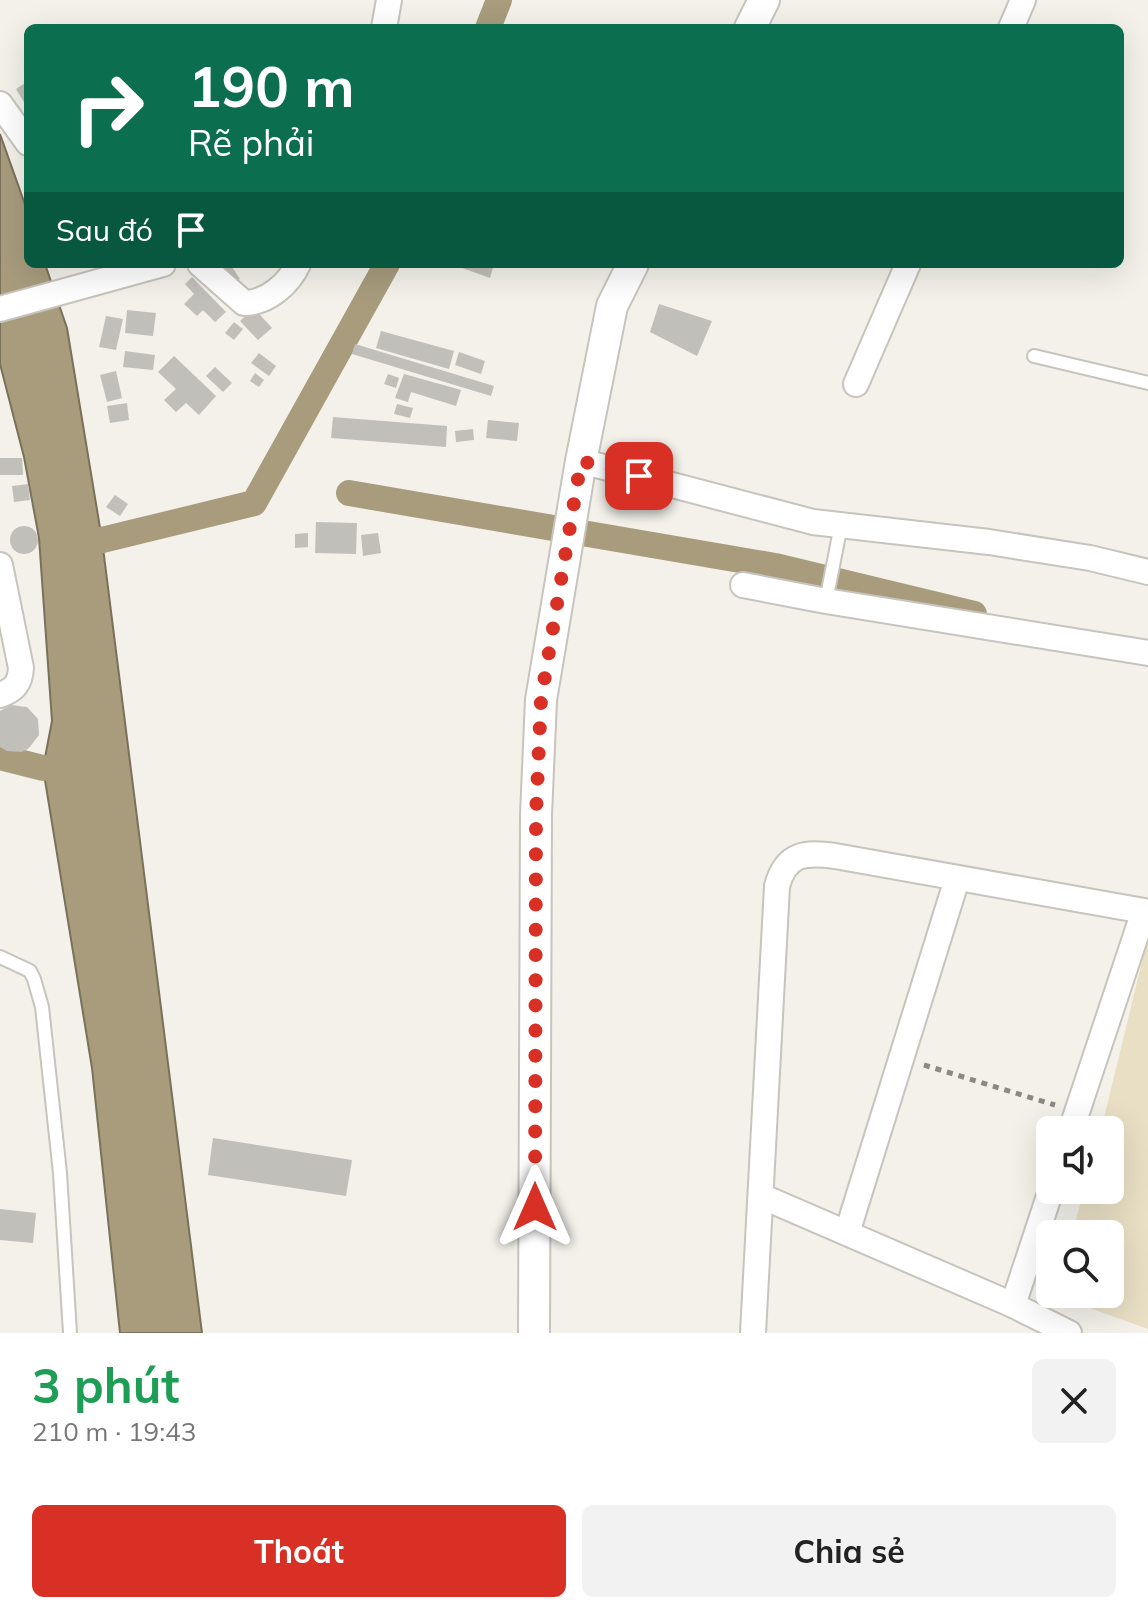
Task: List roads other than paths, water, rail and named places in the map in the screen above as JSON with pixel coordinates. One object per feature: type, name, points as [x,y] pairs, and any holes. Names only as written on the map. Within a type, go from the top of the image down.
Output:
[{"type":"street","points":[[385,24],[389,0]]},
{"type":"street","points":[[752,24],[764,0]]},
{"type":"street","points":[[1013,24],[1023,0]]},
{"type":"street","points":[[0,104],[24,137]]},
{"type":"street","points":[[0,309],[96,276],[141,268]]},
{"type":"street","points":[[205,268],[244,303],[264,300],[285,284],[295,268]]},
{"type":"street","points":[[534,1333],[536,815],[541,700],[580,470],[612,306],[631,268]]},
{"type":"street","points":[[856,384],[906,268]]},
{"type":"street","points":[[580,470],[840,529],[989,542],[1090,558],[1148,572]]},
{"type":"street","points":[[0,565],[21,668],[14,690],[0,695]]},
{"type":"street","points":[[743,585],[827,596],[1148,653]]},
{"type":"street","points":[[753,1333],[777,886],[781,870],[794,858],[810,853],[1144,911],[1076,1116]]},
{"type":"street","points":[[847,1233],[957,879]]},
{"type":"street","points":[[761,1196],[1013,1305],[1069,1333]]},
{"type":"street","points":[[1013,1305],[1046,1204]]},
{"type":"lane","points":[[1034,356],[1148,383]]},
{"type":"lane","points":[[827,596],[840,529]]},
{"type":"lane","points":[[0,957],[30,971],[42,1007],[60,1173],[70,1333]]},
{"type":"waterway","points":[[490,24],[499,0]]},
{"type":"waterway","points":[[102,540],[254,503],[385,268]]},
{"type":"waterway","points":[[349,493],[775,566],[974,614]]},
{"type":"waterway","points":[[0,757],[43,768]]}]
